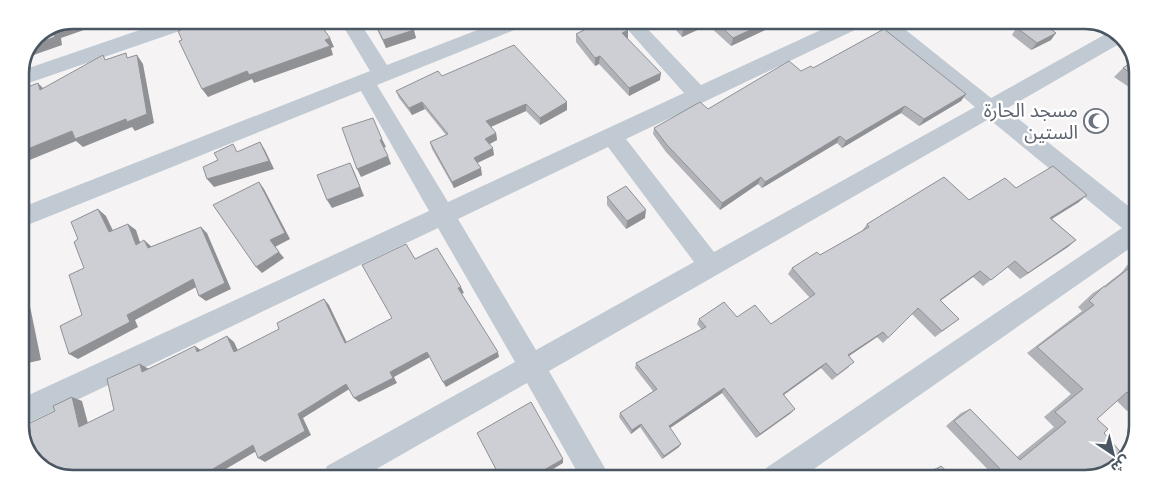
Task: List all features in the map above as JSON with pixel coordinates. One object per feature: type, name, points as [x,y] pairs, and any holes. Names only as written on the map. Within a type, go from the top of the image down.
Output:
[{"type":"street","points":[[29,76],[164,29]]},
{"type":"street","points":[[352,29],[373,78],[443,215],[592,470]]},
{"type":"street","points":[[29,214],[497,29]]},
{"type":"street","points":[[637,29],[698,95]]},
{"type":"street","points":[[29,409],[839,29]]},
{"type":"street","points":[[892,29],[1129,219]]},
{"type":"street","points":[[348,470],[1114,40]]},
{"type":"street","points":[[611,135],[710,265]]},
{"type":"street","points":[[788,470],[1129,235]]},
{"type":"building","points":[[184,29],[324,29],[330,38],[325,40],[330,46],[249,75],[247,71],[202,89],[179,41],[182,40],[178,31]]},
{"type":"building","points":[[378,29],[414,30],[383,40]]},
{"type":"building","points":[[586,29],[627,29],[622,33],[661,73],[629,88],[600,56],[595,58],[576,34]]},
{"type":"building","points":[[723,29],[752,29],[733,38]]},
{"type":"building","points":[[884,29],[966,94],[924,119],[905,106],[846,141],[840,136],[765,182],[761,177],[722,203],[667,145],[654,128],[700,102],[708,109],[789,61],[801,71],[811,66],[813,68]]},
{"type":"building","points":[[1018,29],[1051,29],[1056,33],[1037,43]]},
{"type":"building","points":[[54,33],[55,37],[42,42]]},
{"type":"building","points":[[514,45],[567,102],[540,118],[526,104],[486,121],[496,133],[485,139],[493,148],[474,158],[481,168],[452,182],[430,142],[448,134],[422,102],[409,108],[396,91],[438,71],[442,76]]},
{"type":"building","points":[[126,53],[127,58],[137,55],[147,114],[127,122],[126,119],[75,139],[72,131],[29,148],[29,86],[38,83],[40,90],[103,55],[105,60]]},
{"type":"building","points":[[1128,64],[1129,72],[1123,68]]},
{"type":"building","points":[[373,118],[382,139],[380,140],[388,156],[357,169],[342,128]]},
{"type":"building","points":[[260,142],[269,161],[207,179],[203,167],[218,160],[214,153],[233,144],[237,152]]},
{"type":"building","points":[[350,163],[360,187],[327,200],[317,175]]},
{"type":"building","points":[[1053,166],[1087,195],[1050,218],[1076,240],[1028,273],[1015,261],[991,280],[980,271],[940,300],[959,319],[942,331],[918,308],[888,338],[883,332],[848,355],[854,362],[837,375],[826,363],[783,394],[795,409],[760,434],[724,388],[669,426],[681,444],[664,456],[641,424],[632,430],[620,413],[657,389],[636,363],[706,327],[699,319],[724,302],[737,317],[755,305],[771,324],[815,294],[792,268],[817,252],[820,255],[869,227],[867,224],[944,177],[969,200],[1005,178],[1016,188]]},
{"type":"building","points":[[259,182],[285,233],[270,240],[279,252],[256,267],[213,205]]},
{"type":"building","points":[[626,186],[646,210],[627,221],[607,197]]},
{"type":"building","points":[[98,209],[109,232],[128,224],[136,245],[144,240],[148,248],[201,227],[225,283],[199,296],[193,279],[127,315],[130,322],[69,354],[60,326],[82,315],[69,275],[84,268],[74,242],[78,239],[71,222]]},
{"type":"building","points":[[406,244],[415,259],[437,248],[461,287],[458,288],[498,352],[443,382],[427,352],[390,372],[393,378],[354,398],[346,384],[298,414],[305,431],[258,458],[253,445],[211,470],[64,469],[46,461],[32,443],[29,424],[55,411],[53,406],[72,397],[79,427],[114,410],[107,379],[140,364],[142,372],[195,346],[197,352],[227,336],[234,352],[279,329],[277,323],[324,299],[345,343],[392,318],[362,265]]},
{"type":"building","points":[[1129,268],[1129,394],[1127,392],[1097,419],[1108,429],[1104,433],[1121,452],[1110,463],[1091,470],[1001,470],[954,421],[970,409],[1020,460],[1066,422],[1055,412],[1083,389],[1037,347],[1094,305],[1089,301]]},
{"type":"building","points":[[531,402],[563,459],[544,470],[496,470],[477,433]]},
{"type":"building","points":[[941,466],[945,470],[936,470]]},
{"type":"place","name":"مسجد الحارة الستين","points":[[1096,121]]}]
